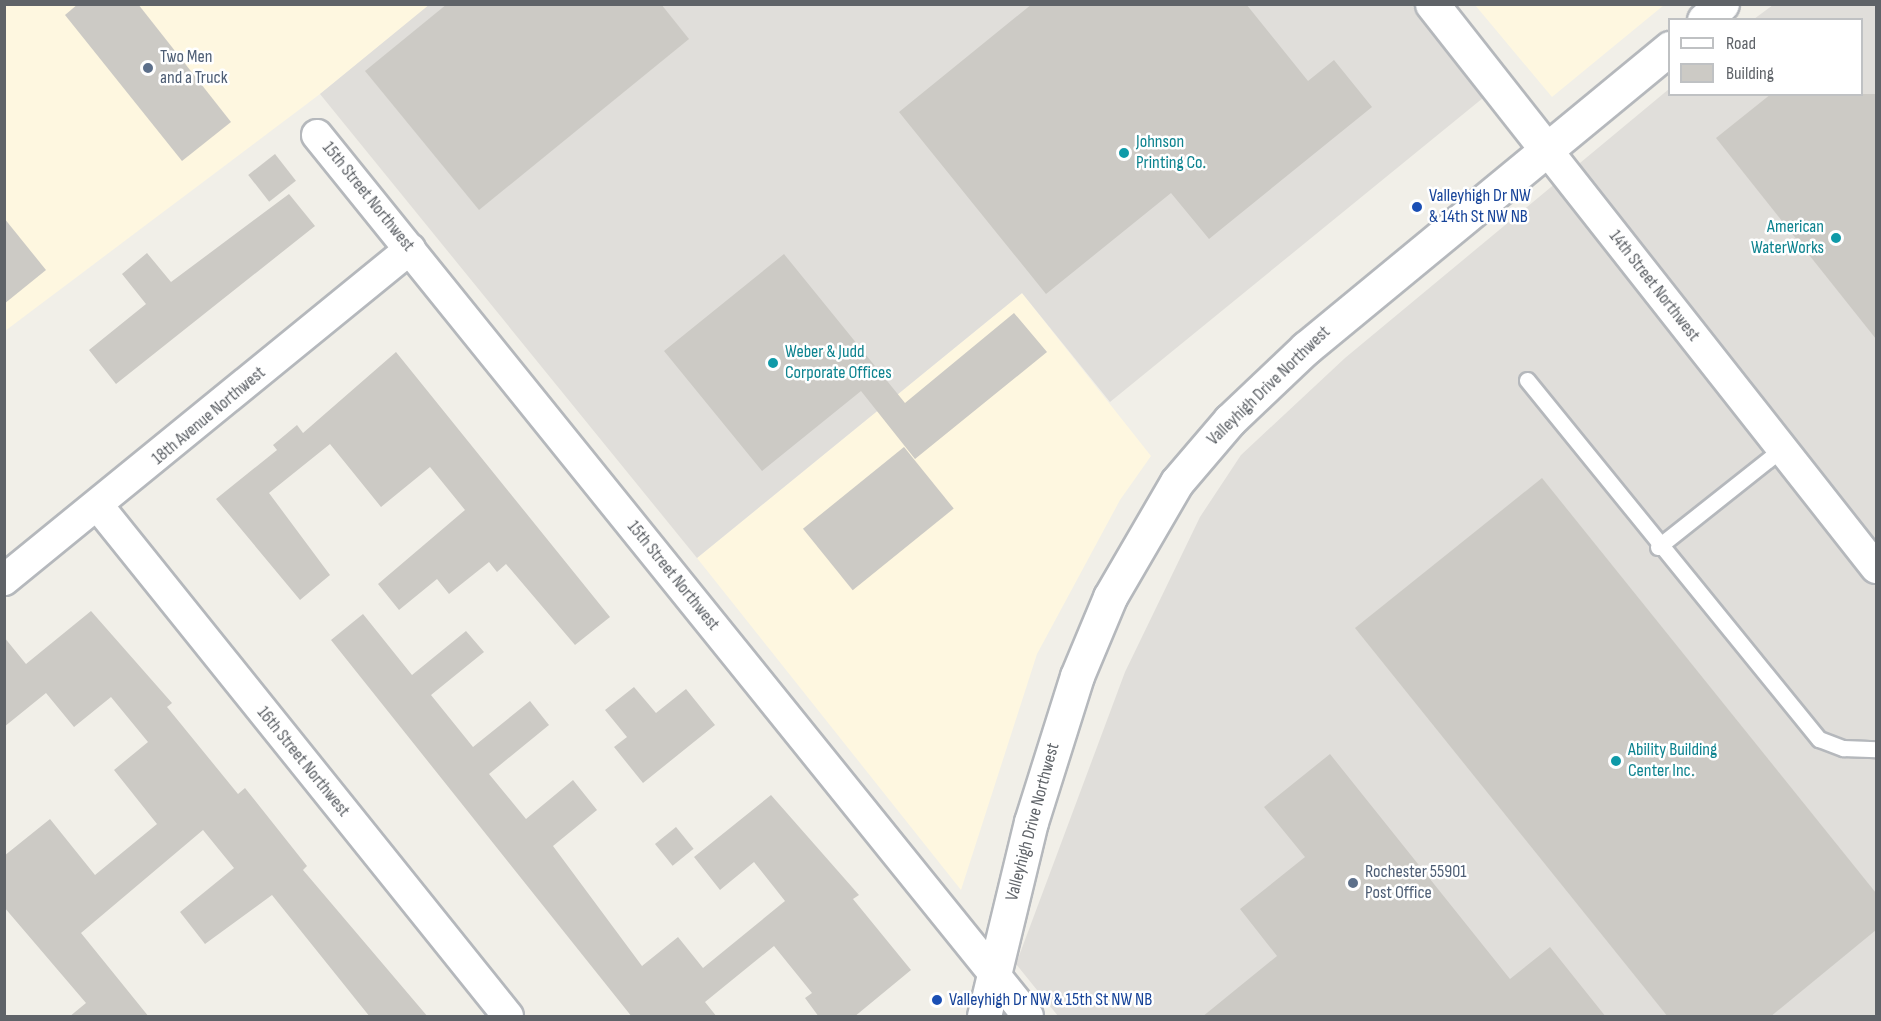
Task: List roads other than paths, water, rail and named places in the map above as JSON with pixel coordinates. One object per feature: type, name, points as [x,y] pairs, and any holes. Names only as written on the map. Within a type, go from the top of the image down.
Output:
[{"type":"main road","name":"14th Street Northwest","points":[[1432,4],[1547,150]]},
{"type":"main road","points":[[1706,18],[1722,4]]},
{"type":"main road","name":"Valleyhigh Drive Northwest","points":[[984,1017],[1031,822],[1077,676],[1110,597],[1161,505],[1208,443],[1306,348],[1668,50]]},
{"type":"street","name":"15th Street Northwest","points":[[317,135],[1028,1017]]},
{"type":"street","name":"14th Street Northwest","points":[[1547,150],[1876,568]]},
{"type":"street","name":"18th Avenue Northwest","points":[[4,580],[99,507],[410,249]]},
{"type":"street","name":"16th Street Northwest","points":[[99,507],[508,1017]]},
{"type":"lane","points":[[1527,380],[1658,547],[1819,739],[1843,748],[1876,749]]},
{"type":"lane","points":[[1658,547],[1783,448]]},
{"type":"place","name":"Two Men and a Truck","points":[[148,68]]},
{"type":"place","name":"Johnson Printing Co.","points":[[1124,153]]},
{"type":"place","name":"Valleyhigh Dr NW & 14th St NW NB","points":[[1417,207]]},
{"type":"place","name":"American WaterWorks","points":[[1836,238]]},
{"type":"place","name":"Weber & Judd Corporate Offices","points":[[773,363]]},
{"type":"place","name":"Ability Building Center Inc.","points":[[1616,761]]},
{"type":"place","name":"Rochester 55901 Post Office","points":[[1353,883]]},
{"type":"place","name":"Valleyhigh Dr NW & 15th St NW NB","points":[[937,1000]]}]
